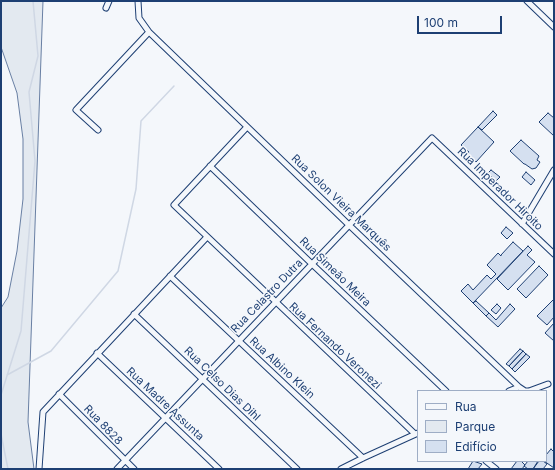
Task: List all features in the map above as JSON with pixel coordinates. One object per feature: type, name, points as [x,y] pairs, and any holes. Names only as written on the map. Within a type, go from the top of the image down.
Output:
[{"type":"street","points":[[106,8],[108,1]]},
{"type":"street","name":"Rua Solon Vieira Marquês","points":[[138,1],[139,18],[149,32],[349,225],[519,387],[524,390]]},
{"type":"street","points":[[527,1],[554,27]]},
{"type":"street","points":[[98,130],[76,110],[149,32]]},
{"type":"street","points":[[210,166],[247,127]]},
{"type":"street","name":"Rua Celastro Dutra","points":[[117,469],[432,138]]},
{"type":"street","name":"Rua Imperador Hiroito","points":[[432,138],[554,254]]},
{"type":"street","name":"Rua Fernando Veronezi","points":[[210,166],[174,205],[416,434]]},
{"type":"street","name":"Rua Simeão Meira","points":[[210,166],[445,390]]},
{"type":"street","points":[[522,224],[554,170]]},
{"type":"street","points":[[39,469],[43,412],[207,237]]},
{"type":"street","name":"Rua Albino Klein","points":[[170,276],[363,458]]},
{"type":"street","name":"Rua Celso Dias Dihl","points":[[134,314],[297,469]]},
{"type":"street","name":"Rua Madre Assunta","points":[[97,354],[219,469]]},
{"type":"street","points":[[531,390],[548,384]]},
{"type":"street","points":[[512,390],[519,387]]},
{"type":"street","name":"Rua 8828","points":[[59,394],[134,469]]},
{"type":"street","points":[[341,469],[416,434]]},
{"type":"street","points":[[487,462],[496,469]]},
{"type":"green space","points":[[1,1],[43,1],[28,422],[34,469],[1,469],[1,308],[8,297],[17,251],[23,199],[23,139],[17,93],[1,47]]},
{"type":"building","points":[[493,111],[497,115],[482,130],[478,127]]},
{"type":"building","points":[[548,113],[554,118],[554,136],[539,122]]},
{"type":"building","points":[[478,127],[494,142],[476,162],[467,154],[469,152],[461,145]]},
{"type":"building","points":[[521,140],[539,156],[537,160],[540,162],[536,168],[532,169],[524,164],[510,151]]},
{"type":"building","points":[[491,170],[500,177],[496,181],[488,173]]},
{"type":"building","points":[[526,172],[535,180],[531,185],[522,177]]},
{"type":"building","points":[[506,227],[513,233],[507,239],[501,233]]},
{"type":"building","points":[[513,242],[523,251],[473,303],[461,291],[468,284],[473,290],[487,275],[491,279],[496,274],[487,265],[498,253],[501,256]]},
{"type":"building","points":[[528,246],[532,250],[527,255],[535,262],[508,290],[497,279]]},
{"type":"building","points":[[539,266],[548,275],[526,298],[517,289]]},
{"type":"building","points":[[554,299],[554,317],[547,325],[537,316]]},
{"type":"building","points":[[476,301],[489,313],[486,316],[473,303]]},
{"type":"building","points":[[497,304],[501,308],[496,314],[491,310]]},
{"type":"building","points":[[510,304],[515,309],[498,327],[486,316],[489,313],[496,320]]},
{"type":"building","points":[[554,323],[554,341],[545,333]]},
{"type":"building","points":[[520,349],[523,351],[509,366],[506,364]]},
{"type":"building","points":[[523,351],[526,354],[512,369],[509,366]]},
{"type":"building","points":[[526,354],[530,357],[515,372],[512,369]]},
{"type":"building","points":[[551,449],[554,452],[554,468],[545,462],[547,462],[547,454]]},
{"type":"building","points":[[472,462],[482,464],[478,469],[468,469]]},
{"type":"building","points":[[516,462],[522,462],[525,465],[522,469],[511,469]]},
{"type":"building","points":[[527,462],[537,462],[533,469],[528,469],[524,466]]},
{"type":"building","points":[[538,462],[544,462],[547,464],[543,469],[533,469]]},
{"type":"waterway","points":[[1,395],[21,331],[35,161],[29,92],[38,56],[33,1]]},
{"type":"waterway","points":[[7,375],[51,351],[118,271],[136,189],[141,121],[174,86]]},
{"type":"waterway","points":[[1,434],[8,469]]}]
